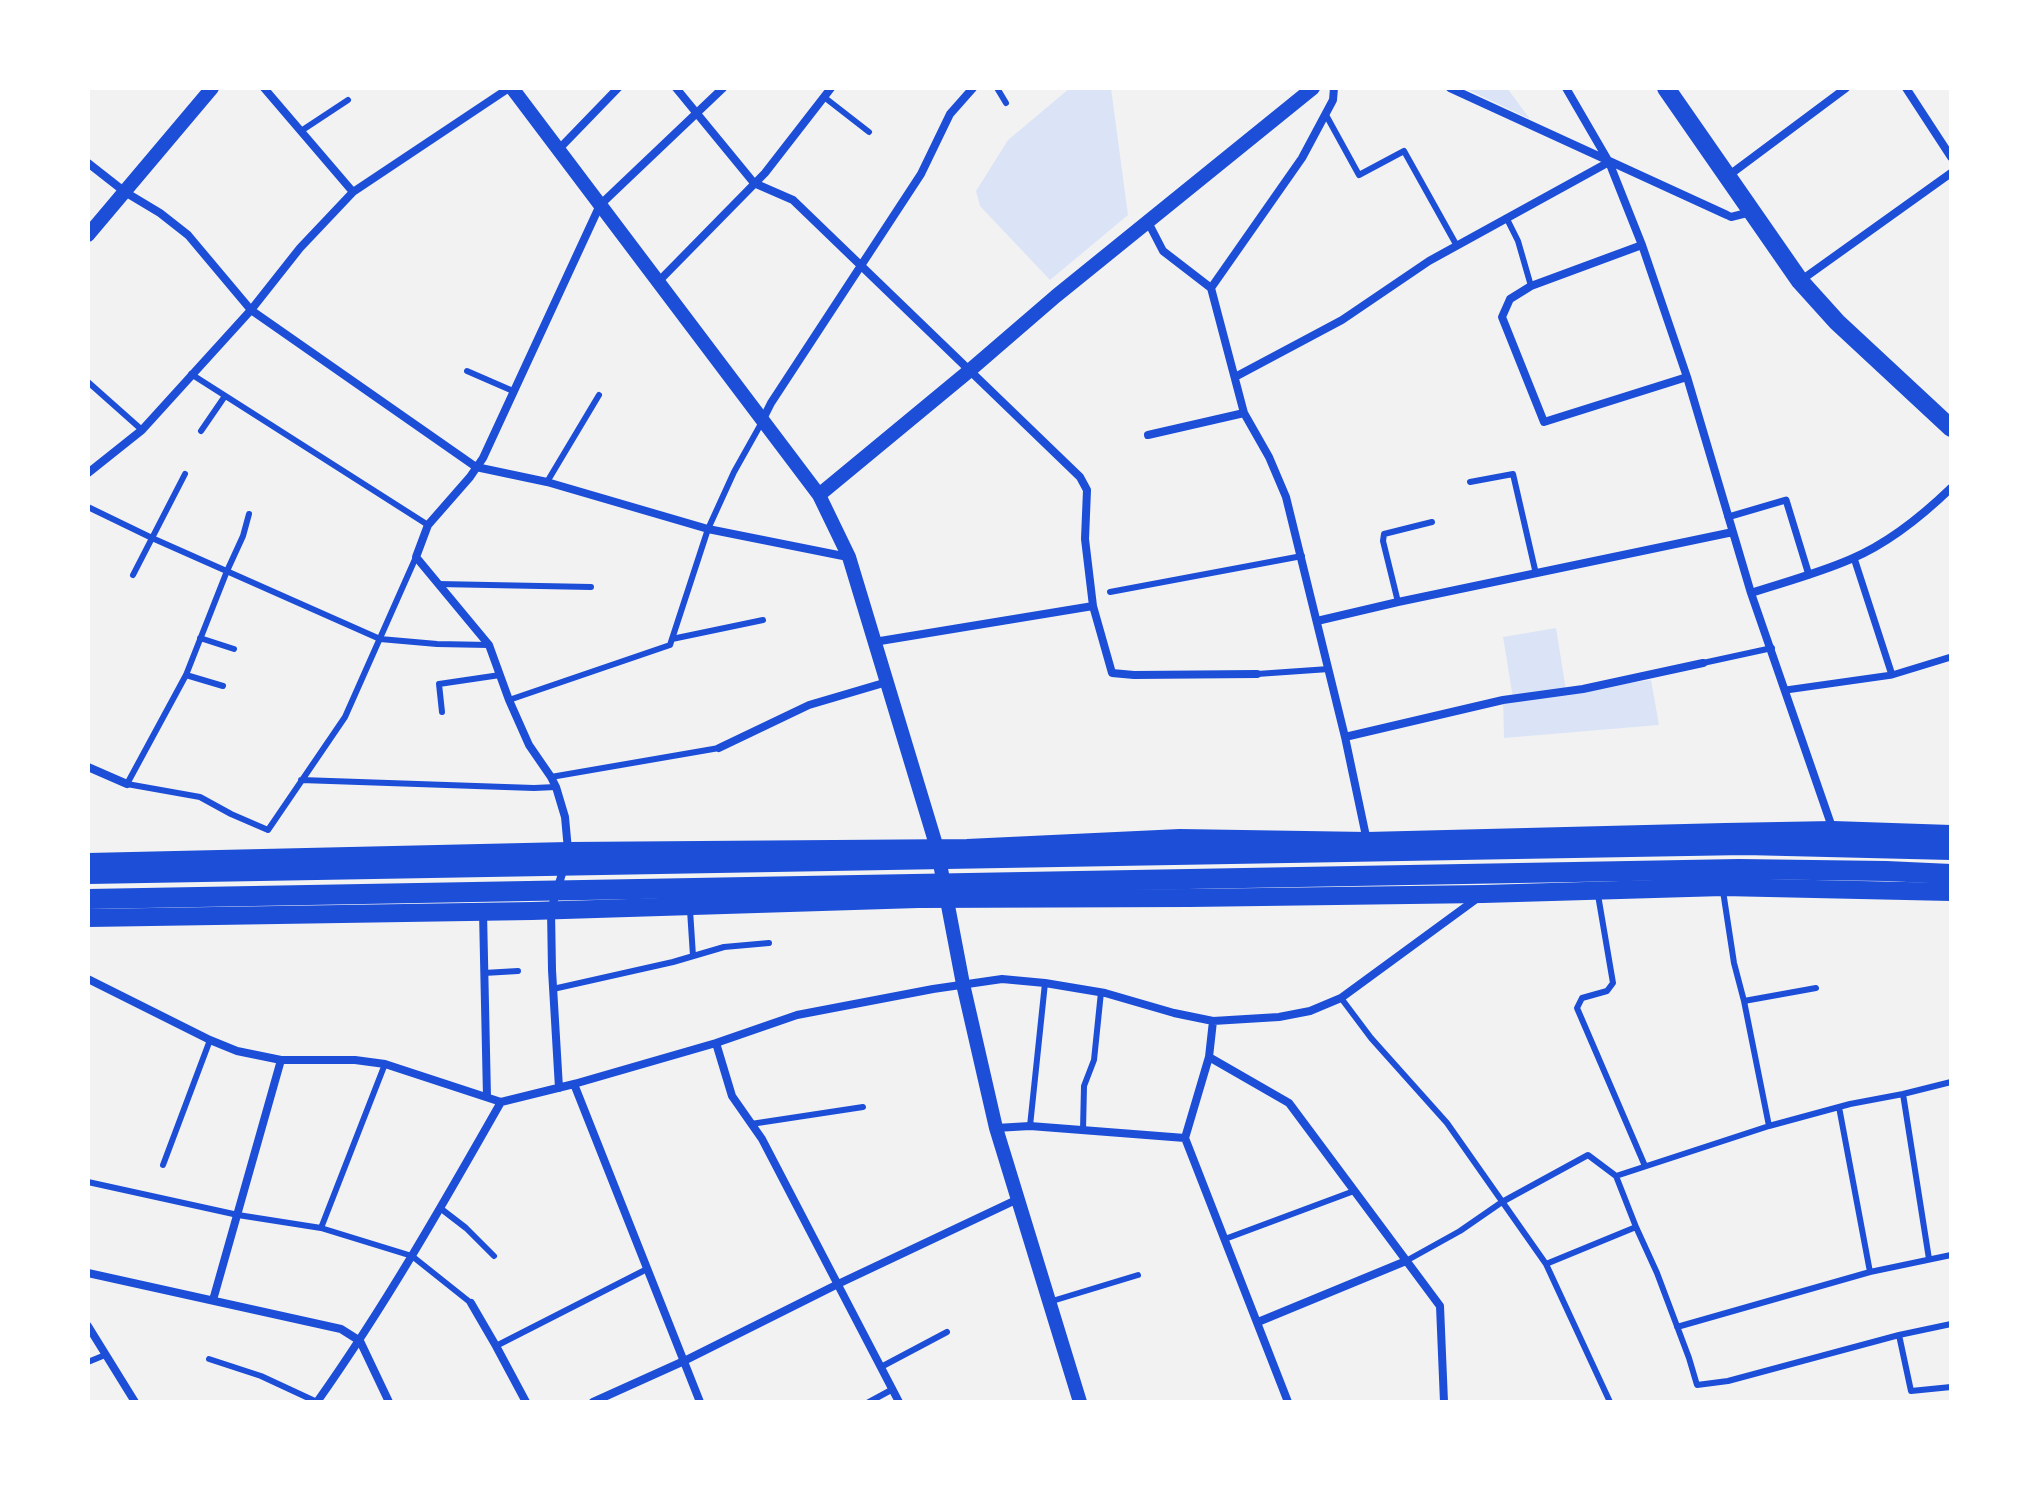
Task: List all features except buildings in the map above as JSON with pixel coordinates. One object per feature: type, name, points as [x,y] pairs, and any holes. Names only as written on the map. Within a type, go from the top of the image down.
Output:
[{"type":"highway","points":[[88,874],[1729,845],[1951,850]]},
{"type":"highway","points":[[88,899],[1723,869],[1951,874]]},
{"type":"main road","points":[[1666,88],[1800,281],[1837,322],[1951,428]]},
{"type":"main road","points":[[88,862],[568,851],[937,848],[1180,838],[1367,841],[1833,830],[1951,834]]},
{"type":"main road","points":[[1744,831],[1866,852],[1951,856]]},
{"type":"main road","points":[[88,918],[483,912],[948,899],[1483,894],[1723,887],[1951,892]]},
{"type":"street","points":[[88,235],[212,88]]},
{"type":"street","points":[[264,88],[353,192]]},
{"type":"street","points":[[88,473],[142,430],[251,310],[300,248],[353,192],[510,88],[819,495],[849,557],[937,848],[963,984],[996,1128],[1080,1402]]},
{"type":"street","points":[[558,150],[618,88]]},
{"type":"street","points":[[676,88],[754,183],[793,200],[1080,477],[1087,490],[1085,539],[1093,606],[1112,673],[1257,674]]},
{"type":"street","points":[[559,1088],[551,910],[568,851],[565,817],[556,787],[529,745],[509,700],[489,645],[416,557],[428,525],[483,458],[600,205],[723,88]]},
{"type":"street","points":[[658,282],[765,173],[831,88]]},
{"type":"street","points":[[762,422],[771,403],[921,174],[950,114],[973,88]]},
{"type":"street","points":[[819,495],[1056,296],[1313,88]]},
{"type":"street","points":[[1211,288],[1302,158],[1333,100],[1334,88]]},
{"type":"street","points":[[1450,88],[1731,217],[1751,212]]},
{"type":"street","points":[[1566,88],[1609,162],[1642,245],[1687,377],[1751,593],[1833,830]]},
{"type":"street","points":[[1727,177],[1846,88]]},
{"type":"street","points":[[1906,88],[1951,157]]},
{"type":"street","points":[[1235,377],[1342,320],[1429,261],[1609,162]]},
{"type":"street","points":[[88,163],[188,235],[251,310],[476,467],[547,482],[708,529],[849,557]]},
{"type":"street","points":[[1800,281],[1951,173]]},
{"type":"street","points":[[1148,222],[1163,251],[1211,288],[1244,413],[1269,457],[1286,497],[1329,669],[1367,841]]},
{"type":"street","points":[[1642,245],[1531,286],[1510,299],[1502,317],[1544,422],[1687,377]]},
{"type":"street","points":[[1148,435],[1244,413]]},
{"type":"street","points":[[1751,593],[1854,558],[1917,520],[1951,488]]},
{"type":"street","points":[[1728,517],[1786,500],[1809,575]]},
{"type":"street","points":[[1317,621],[1733,532]]},
{"type":"street","points":[[1854,558],[1892,675]]},
{"type":"street","points":[[874,642],[1093,606]]},
{"type":"street","points":[[1786,690],[1892,675],[1951,657]]},
{"type":"street","points":[[1345,737],[1503,700],[1583,689],[1703,663]]},
{"type":"street","points":[[719,748],[809,705],[887,682]]},
{"type":"street","points":[[88,767],[127,784]]},
{"type":"street","points":[[88,979],[237,1051],[281,1060],[355,1060],[385,1064],[501,1102],[716,1043],[797,1015],[1002,979],[1101,992],[1213,1021],[1279,1017],[1310,1011],[1341,998],[1483,894]]},
{"type":"street","points":[[483,912],[487,1097]]},
{"type":"street","points":[[1213,1021],[1209,1057],[1185,1138],[1287,1402]]},
{"type":"street","points":[[716,1043],[732,1096],[762,1139],[899,1402]]},
{"type":"street","points":[[1209,1057],[1289,1103],[1440,1306],[1444,1402]]},
{"type":"street","points":[[213,1300],[281,1060]]},
{"type":"street","points":[[574,1084],[700,1402]]},
{"type":"street","points":[[317,1402],[360,1341],[501,1102]]},
{"type":"street","points":[[996,1128],[1030,1126],[1185,1138]]},
{"type":"street","points":[[593,1402],[1018,1199]]},
{"type":"street","points":[[1258,1322],[1406,1261]]},
{"type":"street","points":[[88,1273],[341,1329],[360,1341],[389,1402]]},
{"type":"street","points":[[471,1303],[526,1402]]},
{"type":"street","points":[[88,1326],[135,1402]]},
{"type":"lane","points":[[997,88],[1006,103]]},
{"type":"lane","points":[[824,97],[869,132]]},
{"type":"lane","points":[[301,131],[348,100]]},
{"type":"lane","points":[[1326,115],[1359,175],[1404,151],[1457,246]]},
{"type":"lane","points":[[1507,219],[1518,241],[1531,286]]},
{"type":"lane","points":[[467,371],[513,391]]},
{"type":"lane","points":[[191,374],[428,525]]},
{"type":"lane","points":[[88,382],[142,430]]},
{"type":"lane","points":[[547,482],[599,395]]},
{"type":"lane","points":[[201,431],[225,396]]},
{"type":"lane","points":[[509,700],[670,645],[708,529],[734,472],[762,422]]},
{"type":"lane","points":[[133,575],[185,474]]},
{"type":"lane","points":[[1470,482],[1513,474],[1536,574]]},
{"type":"lane","points":[[88,507],[380,639],[489,645]]},
{"type":"lane","points":[[249,514],[243,536],[186,675],[127,784],[200,797],[268,830],[345,717],[416,557]]},
{"type":"lane","points":[[1398,602],[1384,534],[1432,522]]},
{"type":"lane","points":[[1110,592],[1302,556]]},
{"type":"lane","points":[[438,584],[591,587]]},
{"type":"lane","points":[[672,639],[763,620]]},
{"type":"lane","points":[[200,638],[234,649]]},
{"type":"lane","points":[[1703,663],[1772,648]]},
{"type":"lane","points":[[1257,674],[1329,669]]},
{"type":"lane","points":[[186,675],[223,686]]},
{"type":"lane","points":[[442,712],[439,684],[500,675]]},
{"type":"lane","points":[[551,777],[719,748]]},
{"type":"lane","points":[[301,780],[556,787]]},
{"type":"lane","points":[[1723,887],[1734,963],[1769,1126]]},
{"type":"lane","points":[[1597,890],[1613,983],[1607,991],[1582,998],[1577,1008],[1645,1166]]},
{"type":"lane","points":[[690,906],[693,956]]},
{"type":"lane","points":[[553,989],[724,947],[769,943]]},
{"type":"lane","points":[[484,973],[518,971]]},
{"type":"lane","points":[[1030,1126],[1045,983]]},
{"type":"lane","points":[[1744,1001],[1816,988]]},
{"type":"lane","points":[[1083,1130],[1084,1086],[1094,1060],[1101,992]]},
{"type":"lane","points":[[1341,998],[1371,1038],[1447,1123],[1546,1264],[1609,1402]]},
{"type":"lane","points":[[163,1165],[210,1040]]},
{"type":"lane","points":[[321,1228],[385,1064]]},
{"type":"lane","points":[[1616,1176],[1769,1126],[1951,1082]]},
{"type":"lane","points":[[1903,1094],[1929,1259]]},
{"type":"lane","points":[[751,1124],[863,1107]]},
{"type":"lane","points":[[1839,1107],[1870,1272]]},
{"type":"lane","points":[[1406,1261],[1460,1231],[1502,1202],[1588,1155],[1616,1176],[1657,1273],[1697,1385],[1728,1381],[1951,1324]]},
{"type":"lane","points":[[88,1182],[238,1215],[321,1228],[412,1256],[471,1303]]},
{"type":"lane","points":[[1225,1239],[1354,1191]]},
{"type":"lane","points":[[440,1208],[494,1256]]},
{"type":"lane","points":[[1546,1264],[1636,1227]]},
{"type":"lane","points":[[1677,1327],[1870,1272],[1951,1255]]},
{"type":"lane","points":[[496,1346],[647,1269]]},
{"type":"lane","points":[[1049,1302],[1138,1275]]},
{"type":"lane","points":[[881,1367],[947,1332]]},
{"type":"lane","points":[[1899,1335],[1911,1391],[1951,1387]]},
{"type":"lane","points":[[88,1362],[105,1355]]},
{"type":"lane","points":[[209,1359],[261,1376],[317,1402]]},
{"type":"lane","points":[[869,1402],[893,1389]]},
{"type":"shaded area","points":[[1070,88],[1111,88],[1128,215],[1050,280],[980,206],[976,191],[1008,140]]},
{"type":"shaded area","points":[[1464,88],[1507,88],[1530,119]]},
{"type":"shaded area","points":[[1556,628],[1566,690],[1561,692],[1651,680],[1659,725],[1504,738],[1503,700],[1513,698],[1503,637]]}]
